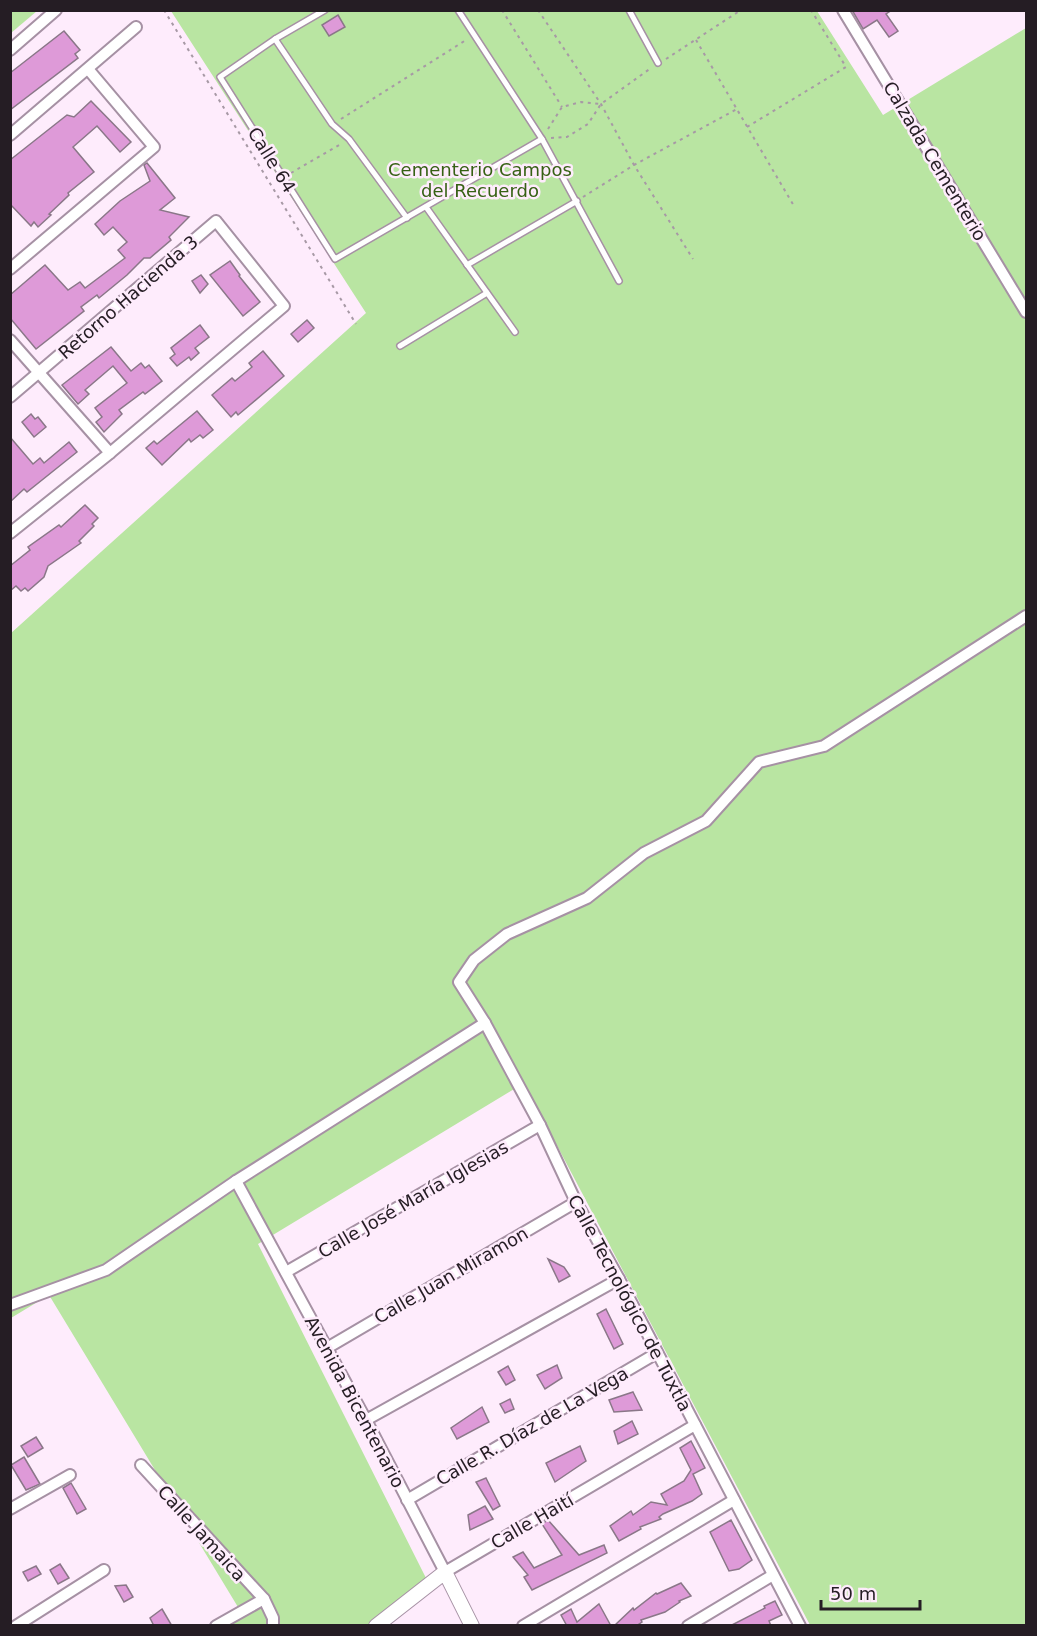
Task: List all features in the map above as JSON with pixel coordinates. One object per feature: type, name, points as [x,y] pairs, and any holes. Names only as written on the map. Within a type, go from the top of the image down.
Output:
[{"type":"street","points":[[10,50],[56,10]]},
{"type":"street","name":"Calzada Cementerio","points":[[843,10],[1026,312]]},
{"type":"street","points":[[10,135],[136,27]]},
{"type":"street","points":[[10,269],[154,147],[88,69]]},
{"type":"street","name":"Retorno Hacienda 3","points":[[10,397],[216,221],[284,306],[110,453]]},
{"type":"street","points":[[10,340],[110,453],[10,533]]},
{"type":"street","name":"Calle Tecnológico de Tuxtla","points":[[800,1626],[619,1279],[576,1202],[540,1125],[485,1023],[459,982],[474,960],[507,934],[587,898],[644,853],[706,821],[759,762],[824,746],[1026,616]]},
{"type":"street","points":[[10,1305],[106,1270],[236,1181],[485,1023]]},
{"type":"street","name":"Calle José María Iglesias","points":[[286,1272],[540,1125]]},
{"type":"street","name":"Avenida Bicentenario","points":[[236,1181],[366,1420],[472,1626]]},
{"type":"street","name":"Calle Juan Miramon","points":[[327,1348],[576,1202]]},
{"type":"street","points":[[366,1420],[619,1279]]},
{"type":"street","name":"Calle R. Díaz de La Vega","points":[[407,1500],[657,1353]]},
{"type":"street","name":"Calle Haití","points":[[376,1626],[445,1572],[695,1425]]},
{"type":"street","name":"Calle Jamaica","points":[[141,1465],[264,1599],[273,1618],[273,1626]]},
{"type":"street","points":[[10,1509],[70,1475]]},
{"type":"street","points":[[523,1626],[734,1500]]},
{"type":"street","points":[[16,1626],[105,1570]]},
{"type":"street","points":[[688,1626],[773,1575]]},
{"type":"street","name":"Calle Jamaica","points":[[216,1626],[264,1599]]},
{"type":"lane","points":[[325,10],[275,39],[220,77],[335,259],[542,139]]},
{"type":"lane","points":[[458,10],[542,139],[619,281]]},
{"type":"lane","points":[[629,10],[658,63]]},
{"type":"lane","points":[[275,39],[332,124],[349,139],[407,218]]},
{"type":"lane","points":[[467,265],[577,201]]},
{"type":"lane","points":[[426,207],[515,332]]},
{"type":"lane","points":[[400,346],[487,293]]},
{"type":"path","name":"Calle 64","points":[[164,10],[356,324]]},
{"type":"path","points":[[502,10],[562,106]]},
{"type":"path","points":[[538,10],[601,104],[634,165],[693,259]]},
{"type":"path","points":[[542,139],[567,137],[588,124],[601,104],[658,63],[741,10]]},
{"type":"path","points":[[747,127],[846,67],[811,10]]},
{"type":"path","points":[[332,124],[473,35]]},
{"type":"path","points":[[696,39],[794,206]]},
{"type":"path","points":[[542,139],[562,106],[581,102],[601,104]]},
{"type":"path","points":[[577,201],[634,165],[736,109]]},
{"type":"path","points":[[284,178],[349,139]]},
{"type":"green space","points":[[11,10],[37,10],[37,11],[11,33]]},
{"type":"green space","name":"Cementerio Campos del Recuerdo","points":[[171,11],[817,11],[883,115],[1026,28],[1026,1625],[810,1625],[524,1083],[258,1244],[428,1582],[370,1625],[230,1625],[244,1617],[49,1295],[11,1318],[10,634],[366,313]]},
{"type":"building","points":[[852,10],[892,10],[886,14],[898,31],[889,37],[877,20],[863,29]]},
{"type":"building","points":[[338,15],[345,27],[329,36],[322,25]]},
{"type":"building","points":[[64,31],[80,50],[75,54],[78,58],[10,110],[10,73]]},
{"type":"building","points":[[91,101],[131,142],[120,152],[97,126],[73,147],[94,172],[68,193],[69,195],[38,227],[34,222],[31,226],[10,204],[10,160],[67,115],[74,117]]},
{"type":"building","points":[[147,163],[175,198],[160,210],[189,217],[169,237],[171,240],[150,258],[144,258],[99,298],[97,295],[81,307],[84,311],[36,349],[10,318],[10,295],[45,265],[68,290],[80,282],[85,288],[125,258],[118,250],[127,242],[113,227],[104,235],[95,224],[120,201],[150,181],[144,165]]},
{"type":"building","points":[[230,261],[260,302],[243,316],[210,275]]},
{"type":"building","points":[[201,275],[208,284],[200,293],[192,281]]},
{"type":"building","points":[[307,320],[314,328],[298,342],[291,334]]},
{"type":"building","points":[[200,325],[209,337],[195,348],[199,353],[191,360],[189,357],[177,366],[170,358],[175,354],[171,348]]},
{"type":"building","points":[[111,347],[131,371],[141,363],[145,368],[149,365],[162,381],[119,410],[122,414],[104,432],[96,422],[102,417],[95,408],[127,383],[113,366],[85,390],[89,394],[78,404],[62,385]]},
{"type":"building","points":[[263,351],[284,376],[238,415],[236,412],[231,417],[212,395],[232,378],[235,381],[252,367],[249,363]]},
{"type":"building","points":[[197,411],[213,430],[203,438],[200,435],[191,442],[189,439],[162,465],[146,448],[154,441],[157,444]]},
{"type":"building","points":[[31,414],[35,419],[38,417],[46,427],[34,437],[22,422]]},
{"type":"building","points":[[10,437],[33,464],[40,458],[44,463],[69,442],[77,452],[27,492],[24,489],[10,502]]},
{"type":"building","points":[[85,505],[98,518],[92,524],[94,526],[79,541],[81,543],[48,566],[44,577],[28,591],[25,588],[21,591],[16,586],[10,591],[10,566],[30,550],[28,547],[59,525],[61,527]]},
{"type":"building","points":[[548,1259],[564,1267],[570,1276],[559,1282]]},
{"type":"building","points":[[606,1309],[623,1344],[614,1349],[597,1314]]},
{"type":"building","points":[[557,1365],[562,1378],[545,1389],[537,1375]]},
{"type":"building","points":[[508,1366],[515,1380],[506,1385],[498,1372]]},
{"type":"building","points":[[633,1392],[642,1410],[614,1412],[609,1400]]},
{"type":"building","points":[[510,1399],[514,1409],[505,1413],[500,1404]]},
{"type":"building","points":[[482,1407],[489,1422],[457,1439],[451,1428]]},
{"type":"building","points":[[632,1421],[638,1434],[618,1444],[614,1431]]},
{"type":"building","points":[[36,1437],[43,1448],[28,1457],[21,1446]]},
{"type":"building","points":[[691,1441],[705,1468],[693,1474],[702,1494],[663,1514],[659,1517],[661,1519],[640,1527],[641,1529],[619,1541],[610,1526],[631,1511],[633,1515],[651,1502],[667,1505],[661,1494],[684,1481],[691,1470],[680,1448]]},
{"type":"building","points":[[580,1446],[586,1461],[555,1482],[546,1463]]},
{"type":"building","points":[[24,1457],[40,1484],[26,1490],[11,1465]]},
{"type":"building","points":[[486,1478],[500,1506],[493,1510],[476,1482]]},
{"type":"building","points":[[71,1483],[86,1509],[77,1514],[63,1488]]},
{"type":"building","points":[[485,1506],[493,1519],[470,1530],[468,1515]]},
{"type":"building","points":[[548,1520],[579,1555],[604,1545],[607,1553],[532,1590],[524,1577],[528,1575],[513,1557],[523,1552],[534,1568],[562,1555],[542,1524]]},
{"type":"building","points":[[731,1520],[752,1560],[739,1569],[729,1571],[710,1532]]},
{"type":"building","points":[[60,1564],[69,1578],[58,1584],[50,1570]]},
{"type":"building","points":[[36,1566],[41,1574],[28,1581],[23,1572]]},
{"type":"building","points":[[681,1583],[691,1596],[679,1601],[665,1612],[641,1620],[642,1622],[636,1626],[614,1626],[633,1608],[634,1610],[656,1593]]},
{"type":"building","points":[[126,1585],[133,1597],[124,1602],[115,1586]]},
{"type":"building","points":[[775,1601],[782,1615],[769,1621],[771,1626],[730,1626],[765,1608],[764,1606]]},
{"type":"building","points":[[599,1604],[611,1626],[567,1626],[561,1615],[571,1609],[577,1622]]},
{"type":"building","points":[[162,1609],[172,1626],[154,1626],[150,1618]]}]
